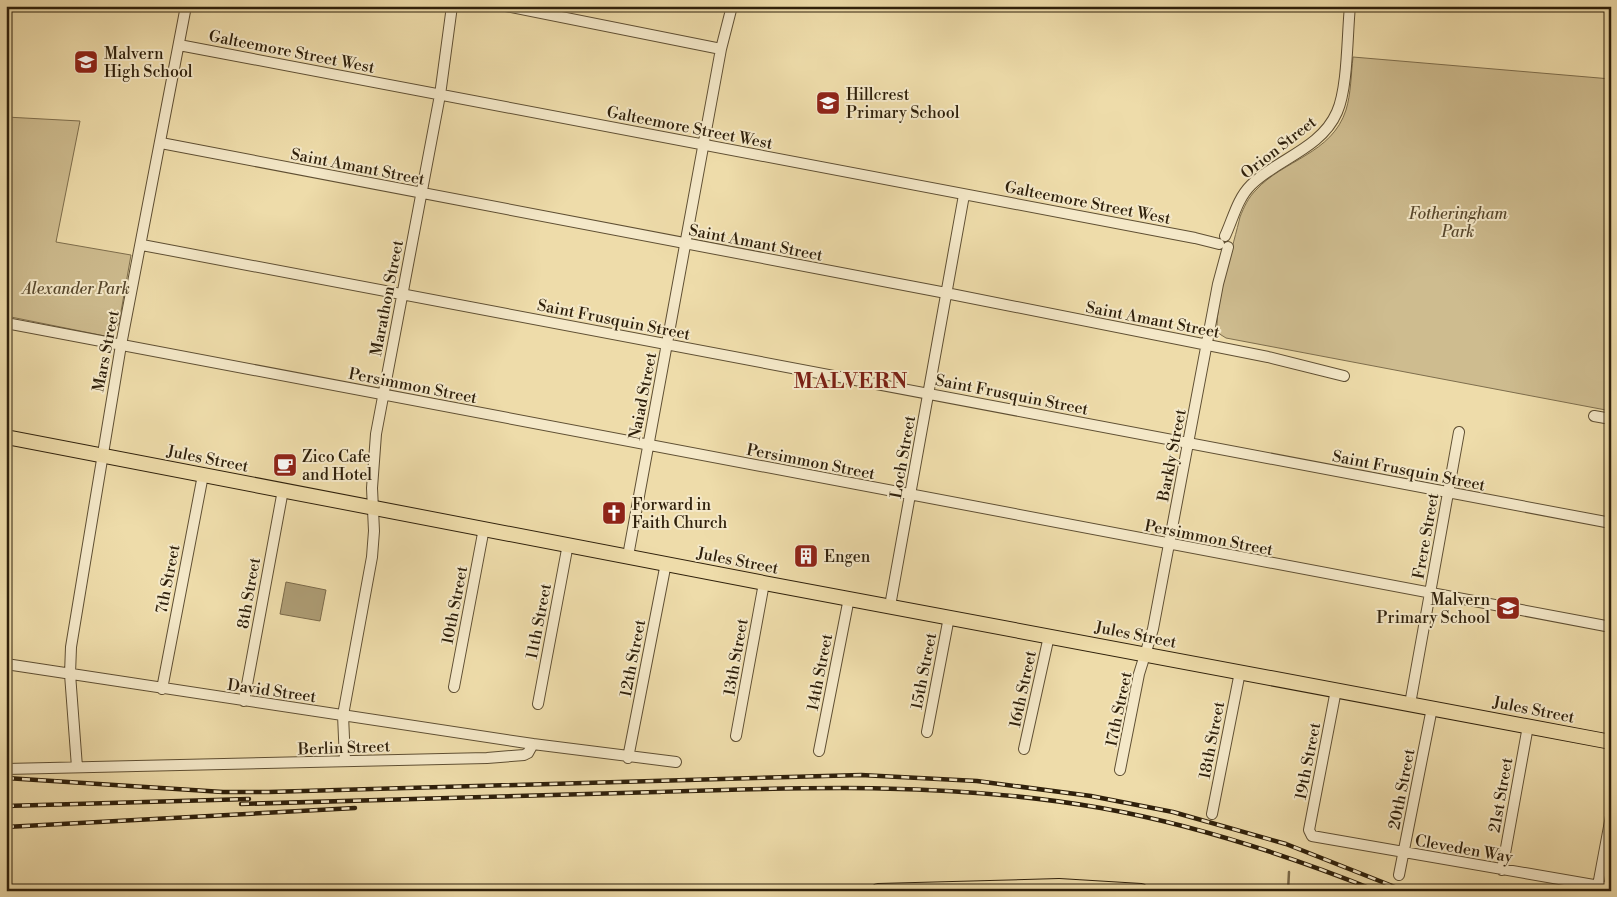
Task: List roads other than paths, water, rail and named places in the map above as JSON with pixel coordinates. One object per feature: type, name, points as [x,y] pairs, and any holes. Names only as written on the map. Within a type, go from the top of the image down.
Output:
[{"type":"main road","name":"Jules Street","points":[[6,437],[764,583],[1611,742]]},
{"type":"main road","points":[[878,891],[1041,889],[1141,891]]},
{"type":"street","name":"Mars Street","points":[[77,767],[70,674],[71,647],[121,345],[142,245],[186,6]]},
{"type":"street","name":"Marathon Street","points":[[345,762],[342,715],[370,566],[374,531],[372,507],[374,446],[382,395],[440,95],[452,6]]},
{"type":"street","points":[[506,6],[721,49]]},
{"type":"street","name":"Orion Street","points":[[1224,242],[1240,201],[1251,186],[1311,144],[1335,116],[1343,90],[1350,6]]},
{"type":"street","name":"Naiad Street","points":[[628,556],[647,444],[686,244],[721,49],[732,7]]},
{"type":"street","name":"Galteemore Street West","points":[[179,45],[964,195],[1224,242]]},
{"type":"street","name":"Saint Amant Street","points":[[161,144],[946,293],[1268,357],[1344,376]]},
{"type":"street","name":"Loch Street","points":[[890,606],[964,195]]},
{"type":"street","name":"Barkly Street","points":[[1146,654],[1208,345],[1223,261],[1224,242]]},
{"type":"street","name":"Saint Frusquin Street","points":[[142,245],[1611,523]]},
{"type":"street","name":"Persimmon Street","points":[[6,323],[647,444],[910,496],[1611,627]]},
{"type":"street","points":[[1594,416],[1611,419]]},
{"type":"street","name":"Frere Street","points":[[1410,704],[1459,432]]},
{"type":"street","name":"7th Street","points":[[162,689],[203,475]]},
{"type":"street","name":"8th Street","points":[[244,701],[283,490]]},
{"type":"street","name":"10th Street","points":[[454,687],[484,528]]},
{"type":"street","name":"11th Street","points":[[538,704],[568,544]]},
{"type":"street","name":"12th Street","points":[[628,758],[666,563]]},
{"type":"street","name":"13th Street","points":[[736,736],[764,583]]},
{"type":"street","name":"14th Street","points":[[819,751],[849,598]]},
{"type":"street","name":"15th Street","points":[[926,732],[949,617]]},
{"type":"street","name":"16th Street","points":[[1024,749],[1049,636]]},
{"type":"street","name":"17th Street","points":[[1120,770],[1139,674],[1146,654]]},
{"type":"street","name":"David Street","points":[[6,664],[533,744]]},
{"type":"street","name":"18th Street","points":[[1212,814],[1240,672]]},
{"type":"street","name":"19th Street","points":[[1312,836],[1309,830],[1336,690]]},
{"type":"street","name":"20th Street","points":[[1399,875],[1432,708]]},
{"type":"street","name":"21st Street","points":[[1502,870],[1528,726]]},
{"type":"street","points":[[533,744],[628,758],[676,762]]},
{"type":"street","name":"Berlin Street","points":[[6,769],[487,758],[524,755],[528,753],[533,744]]},
{"type":"street","points":[[1597,888],[1611,816]]},
{"type":"street","name":"Cleveden Way","points":[[1312,836],[1597,888],[1611,888]]},
{"type":"waterway","points":[[1288,891],[1289,872]]},
{"type":"railway","points":[[6,778],[223,792],[861,775],[977,781],[1091,796],[1173,812],[1286,844],[1405,891]]},
{"type":"railway","points":[[241,804],[824,788],[879,788],[990,794],[1101,808],[1172,823],[1275,853],[1377,891]]},
{"type":"railway","points":[[6,806],[249,799]]},
{"type":"railway","points":[[6,827],[355,808]]},
{"type":"place","name":"Malvern High School","points":[[86,62]]},
{"type":"place","name":"Hillcrest Primary School","points":[[828,103]]},
{"type":"place","name":"Zico Cafe and Hotel","points":[[285,465]]},
{"type":"place","name":"Forward in Faith Church","points":[[614,513]]},
{"type":"place","name":"Engen","points":[[806,556]]},
{"type":"place","name":"Malvern Primary School","points":[[1508,608]]},
{"type":"district","name":"MALVERN","points":[[851,381]]},
{"type":"park label","name":"Fotheringham Park","points":[[1458,222]]},
{"type":"park label","name":"Alexander Park","points":[[76,288]]}]
